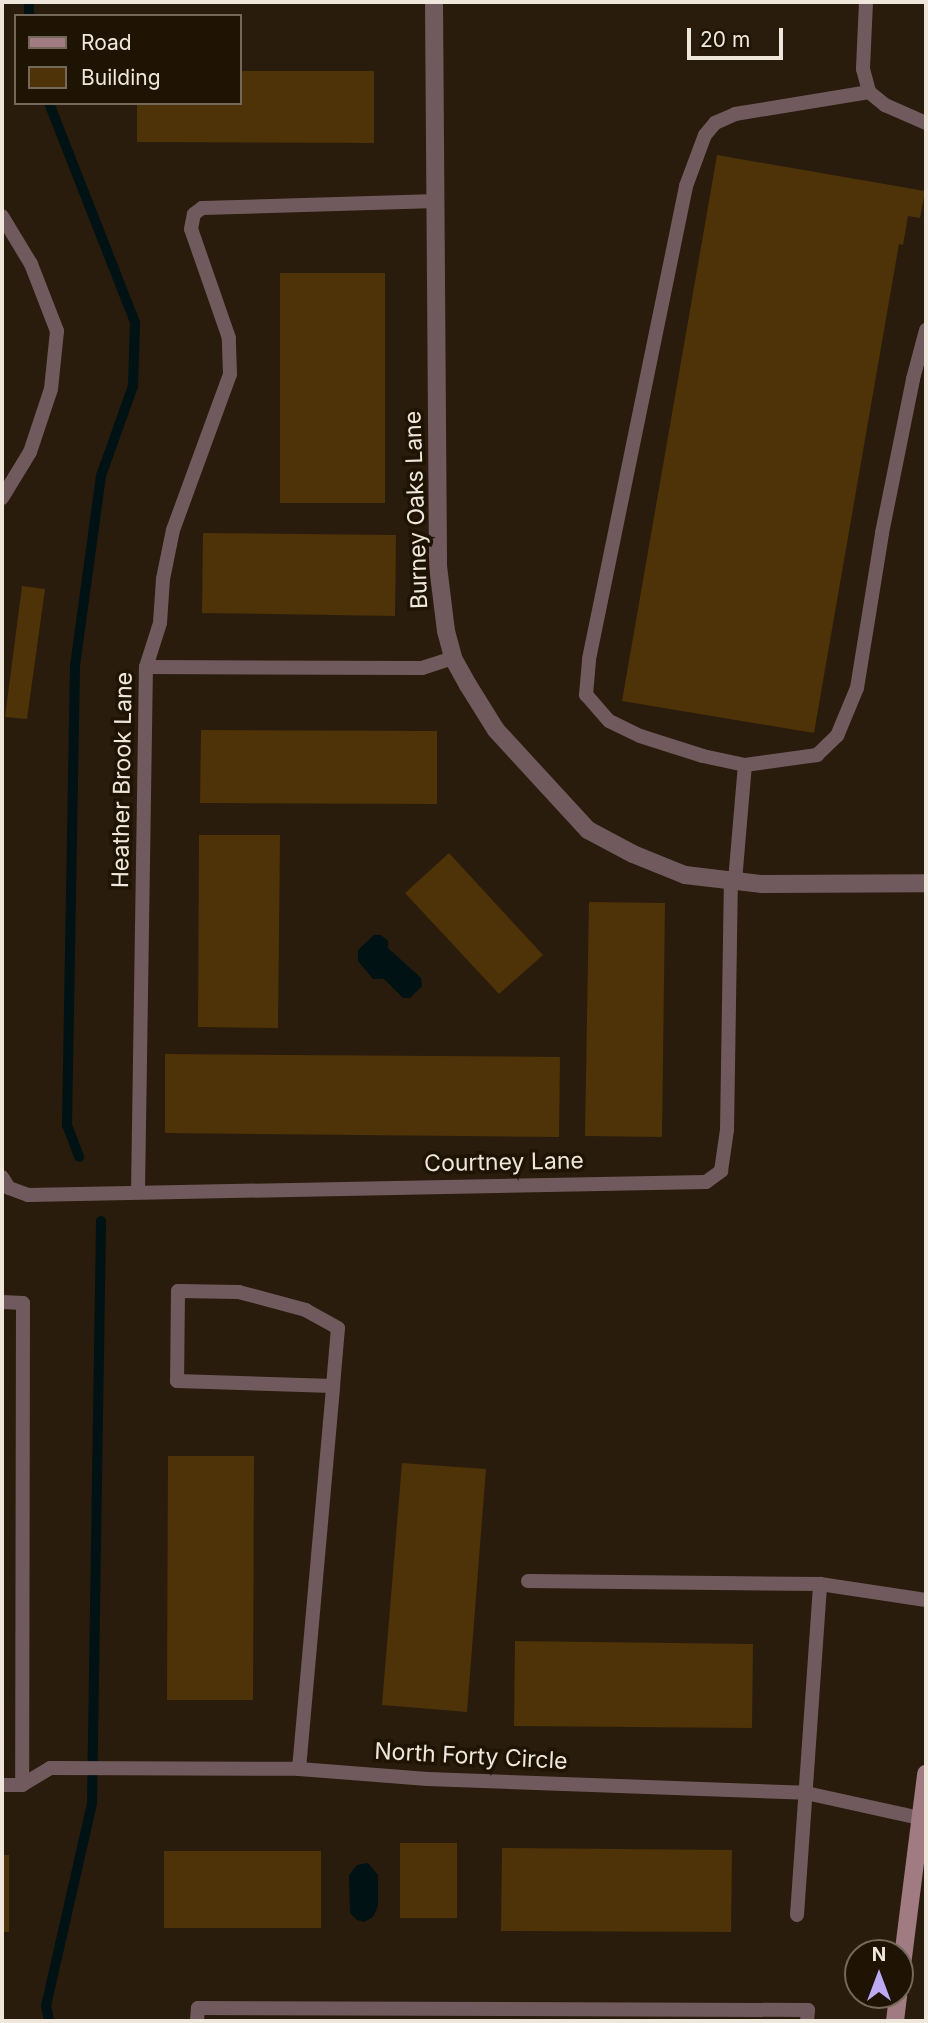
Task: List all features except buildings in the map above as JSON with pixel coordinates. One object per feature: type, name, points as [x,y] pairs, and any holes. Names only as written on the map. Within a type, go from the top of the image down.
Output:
[{"type":"main road","points":[[905,1939],[926,1774]]},
{"type":"street","name":"Burney Oaks Lane","points":[[435,2],[438,566],[446,631],[453,658],[496,730],[588,830],[633,854],[685,875],[762,884],[926,883]]},
{"type":"lane","points":[[866,2],[863,69],[869,92],[885,105],[926,122]]},
{"type":"lane","points":[[869,92],[736,114],[715,123],[705,135],[686,186],[589,659],[586,695],[609,720],[640,736],[703,757],[745,765],[817,755],[837,736],[857,688],[881,533],[926,330]]},
{"type":"lane","name":"Heather Brook Lane","points":[[138,1191],[146,667],[160,623],[163,579],[173,530],[230,374],[229,338],[191,229],[194,214],[202,208],[437,201]]},
{"type":"lane","points":[[2,216],[31,264],[57,331],[56,364],[47,402],[30,452],[2,498]]},
{"type":"lane","points":[[146,667],[422,668],[453,658]]},
{"type":"lane","name":"Courtney Lane","points":[[2,1177],[9,1188],[28,1195],[706,1182],[721,1171],[727,1130],[733,881],[745,765]]},
{"type":"lane","points":[[299,1769],[333,1386],[338,1328],[306,1310],[239,1292],[178,1291],[177,1381],[333,1386]]},
{"type":"lane","points":[[2,1303],[23,1303],[22,1785],[2,1785]]},
{"type":"lane","points":[[528,1581],[820,1584],[926,1600]]},
{"type":"lane","points":[[797,1915],[820,1584]]},
{"type":"lane","name":"North Forty Circle","points":[[22,1785],[50,1768],[299,1769],[428,1779],[806,1793],[920,1818]]},
{"type":"lane","points":[[197,2021],[198,2008],[225,2008],[808,2010],[807,2021]]},
{"type":"shaded area","points":[[374,935],[381,935],[388,941],[388,948],[421,978],[422,986],[410,998],[403,998],[384,979],[373,979],[358,961],[358,950]]},
{"type":"shaded area","points":[[368,1863],[378,1875],[378,1906],[373,1917],[364,1922],[357,1920],[350,1913],[349,1875],[357,1865]]},
{"type":"waterway","points":[[29,2],[29,14]]},
{"type":"waterway","points":[[50,105],[135,323],[133,386],[101,476],[75,665],[67,1125],[79,1157]]},
{"type":"waterway","points":[[49,2021],[46,2006],[92,1803],[101,1221]]}]
